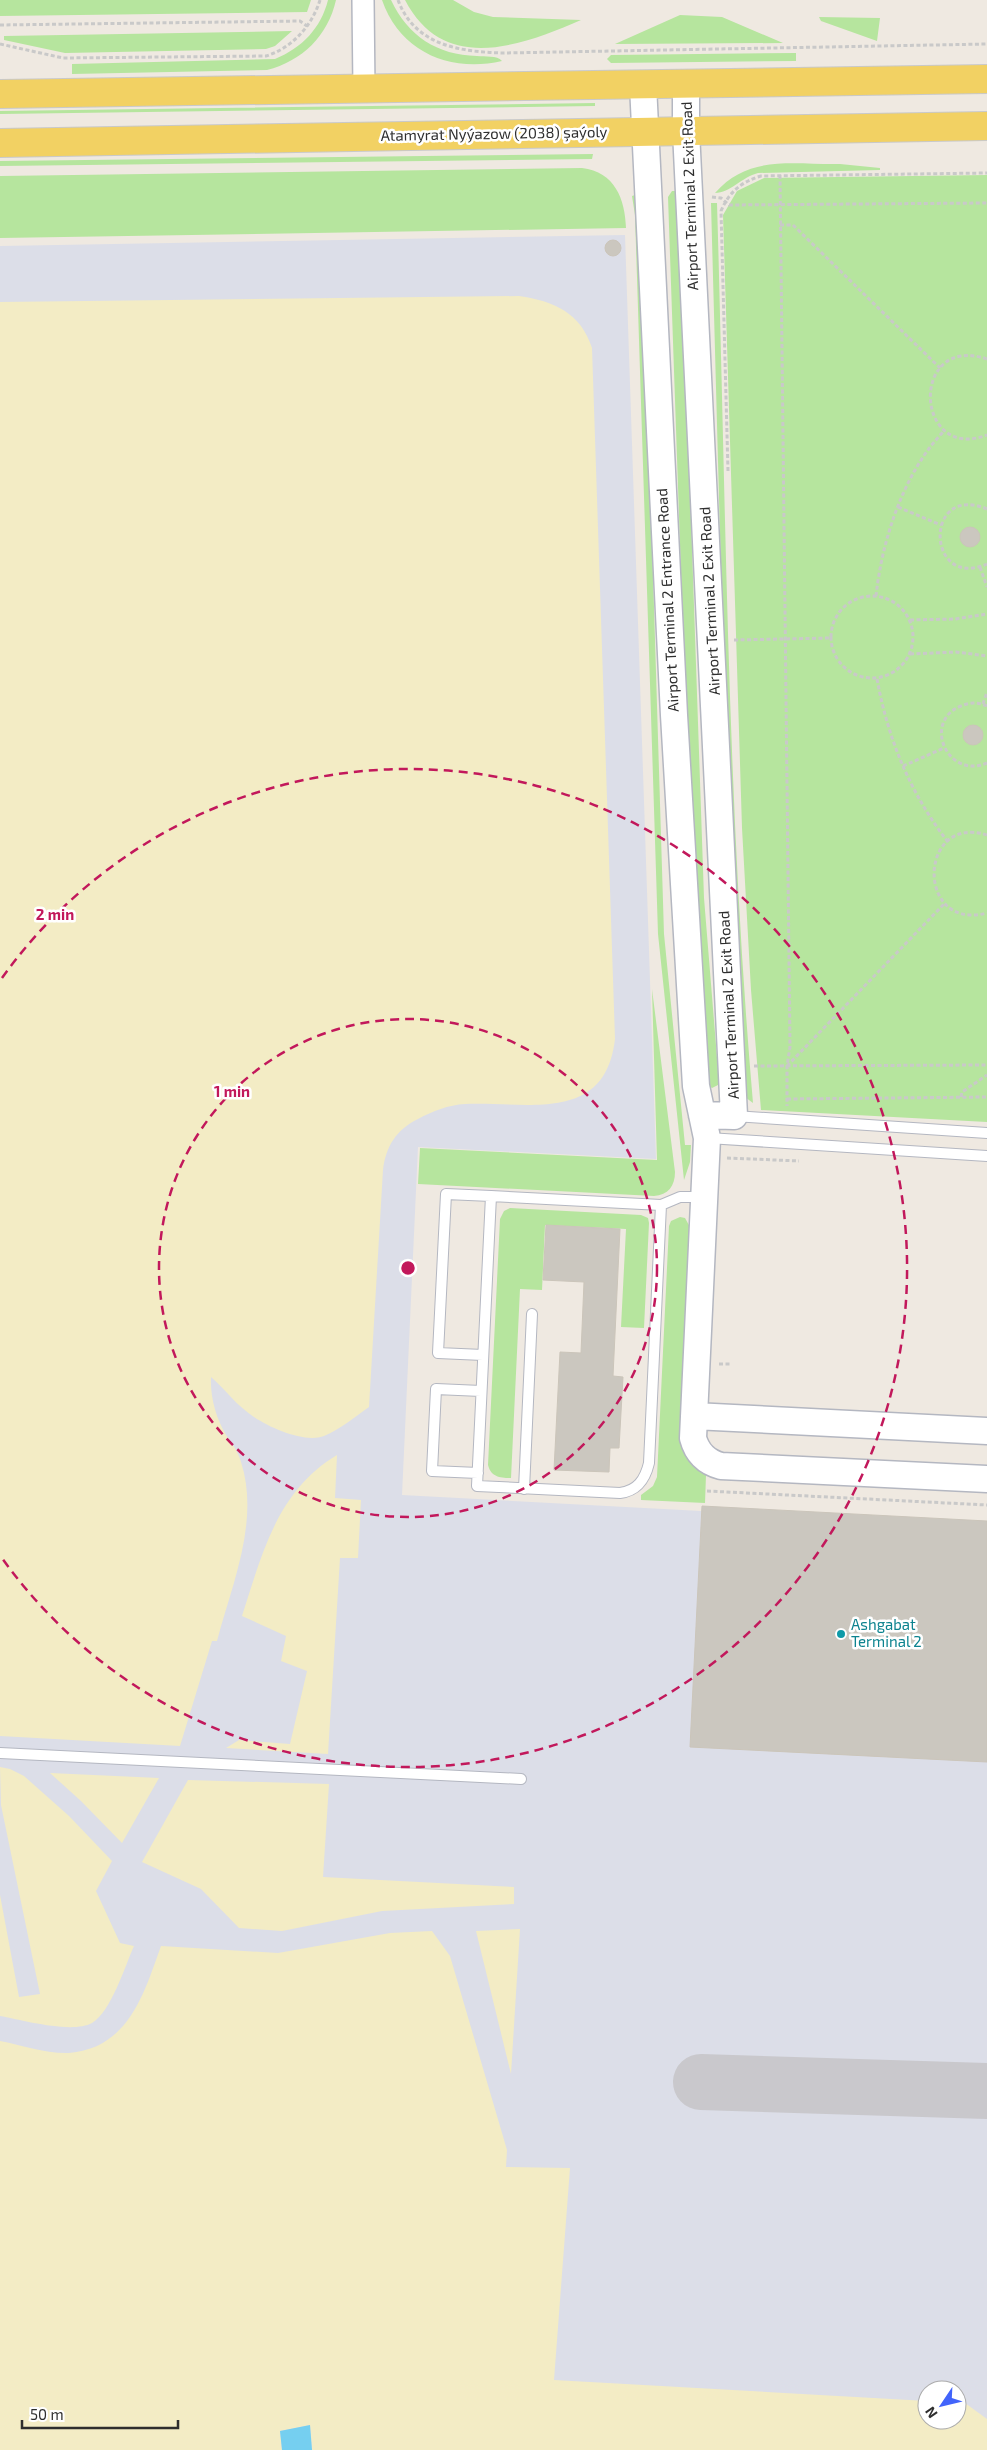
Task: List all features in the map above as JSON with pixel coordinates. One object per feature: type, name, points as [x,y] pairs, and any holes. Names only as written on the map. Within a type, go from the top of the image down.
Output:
[{"type":"main road","points":[[0,94],[643,85],[686,86],[987,79]]},
{"type":"main road","name":"Atamyrat Nyýazow (2038) şaýoly","points":[[0,143],[987,126]]},
{"type":"street","points":[[362,0],[364,89]]},
{"type":"street","name":"Airport Terminal 2 Entrance Road","points":[[643,85],[674,715],[696,1086],[704,1126],[704,1197],[693,1438],[699,1451],[708,1461],[721,1466],[987,1480]]},
{"type":"street","name":"Airport Terminal 2 Exit Road","points":[[686,86],[686,131],[734,1116]]},
{"type":"street","points":[[704,1126],[734,1116]]},
{"type":"street","points":[[694,1416],[987,1431]]},
{"type":"lane","points":[[734,1116],[987,1133]]},
{"type":"lane","points":[[704,1126],[987,1156]]},
{"type":"lane","points":[[483,1355],[438,1353],[446,1194],[661,1205],[680,1197],[704,1197]]},
{"type":"lane","points":[[491,1196],[477,1486],[524,1489],[620,1493],[634,1489],[644,1479],[649,1463],[661,1205]]},
{"type":"lane","points":[[524,1489],[532,1314]]},
{"type":"lane","points":[[478,1473],[432,1471],[436,1389],[481,1391]]},
{"type":"lane","points":[[0,1753],[521,1779]]},
{"type":"path","points":[[0,44],[63,58],[266,56],[286,47],[307,26],[320,0]]},
{"type":"path","points":[[398,0],[406,17],[417,30],[432,40],[451,48],[482,52],[987,44]]},
{"type":"path","points":[[0,25],[300,21],[307,26]]},
{"type":"path","points":[[728,480],[721,211],[734,189],[743,183],[761,176],[987,172]]},
{"type":"path","points":[[780,175],[790,1047],[787,1066],[787,1111]]},
{"type":"path","points":[[712,198],[721,198],[729,205],[987,203]]},
{"type":"path","points":[[780,225],[793,225],[940,368]]},
{"type":"path","points":[[987,359],[962,356],[946,363],[940,368],[931,383],[929,400],[934,416],[944,430],[969,439],[987,436]]},
{"type":"path","points":[[876,596],[879,569],[887,537],[898,507],[929,448],[944,430]]},
{"type":"path","points":[[987,509],[970,505],[961,506],[946,516],[941,524],[939,542],[947,558],[962,567],[980,567],[987,564]]},
{"type":"path","points":[[898,507],[941,524]]},
{"type":"path","points":[[980,567],[987,587]]},
{"type":"path","points":[[876,596],[893,601],[910,620],[914,637],[910,654],[906,662],[893,673],[877,678],[860,677],[845,668],[834,654],[831,638],[834,621],[844,607],[859,598],[876,596]]},
{"type":"path","points":[[910,620],[955,619],[987,614]]},
{"type":"path","points":[[733,630],[733,650]]},
{"type":"path","points":[[733,640],[831,638]]},
{"type":"path","points":[[910,654],[956,652],[987,656]]},
{"type":"path","points":[[877,678],[890,733],[902,766],[916,794],[948,842]]},
{"type":"path","points":[[987,692],[985,705],[965,704],[950,713],[942,729],[944,748],[955,761],[973,766],[987,763]]},
{"type":"path","points":[[902,766],[944,748]]},
{"type":"path","points":[[987,835],[980,833],[963,834],[948,842],[937,855],[933,872],[936,889],[945,903],[960,912],[968,914],[987,913]]},
{"type":"path","points":[[787,1066],[945,903]]},
{"type":"path","points":[[753,1057],[755,1076]]},
{"type":"path","points":[[754,1066],[987,1065]]},
{"type":"path","points":[[961,1097],[962,1092],[987,1075]]},
{"type":"path","points":[[787,1099],[987,1097]]},
{"type":"path","points":[[725,1167],[726,1158],[805,1162]]},
{"type":"path","points":[[716,1364],[731,1364]]},
{"type":"path","points":[[707,1491],[987,1505]]},
{"type":"shaded area","points":[[625,235],[656,1159],[418,1147],[402,1495],[701,1511],[702,1506],[987,1521],[987,2450],[0,2450],[0,246]]},
{"type":"green space","points":[[0,0],[311,0],[307,12],[0,16]]},
{"type":"green space","points":[[328,0],[336,0],[327,25],[320,36],[302,53],[280,66],[267,70],[72,74],[72,64],[275,59],[294,49],[309,36],[321,19]]},
{"type":"green space","points":[[382,0],[391,0],[406,24],[425,41],[449,52],[494,57],[502,61],[464,64],[446,61],[429,54],[414,45],[401,33],[390,18]]},
{"type":"green space","points":[[405,0],[453,0],[474,12],[493,17],[581,20],[558,30],[509,45],[485,48],[462,46],[441,38],[421,23]]},
{"type":"green space","points":[[680,15],[722,17],[783,43],[615,44]]},
{"type":"green space","points":[[819,17],[880,18],[877,41],[821,21]]},
{"type":"green space","points":[[292,31],[275,46],[266,49],[65,53],[4,40],[4,36]]},
{"type":"green space","points":[[796,53],[796,61],[611,63],[607,59],[611,55]]},
{"type":"green space","points":[[595,103],[595,106],[0,114],[0,111]]},
{"type":"green space","points":[[593,154],[592,159],[0,166],[0,161]]},
{"type":"green space","points":[[789,163],[840,164],[880,168],[880,170],[758,173],[726,190],[715,193],[742,172],[757,167]]},
{"type":"green space","points":[[582,168],[603,175],[616,189],[623,207],[626,228],[0,238],[0,176]]},
{"type":"green space","points":[[987,175],[987,1122],[761,1110],[751,990],[742,828],[723,215],[737,191],[764,178]]},
{"type":"green space","points":[[672,191],[676,191],[680,197],[704,898],[719,1082],[718,1085],[712,1088],[709,1086],[687,748],[668,197]]},
{"type":"green space","points":[[638,194],[642,214],[664,934],[685,1145],[691,1145],[690,1162],[684,1180],[658,934],[635,215],[632,196]]},
{"type":"green space","points":[[711,203],[717,203],[725,541],[733,766],[744,991],[753,1103],[745,1097],[728,830]]},
{"type":"green space","points":[[652,989],[675,1172],[674,1182],[667,1192],[654,1196],[418,1184],[420,1148],[657,1160]]},
{"type":"green space","points":[[510,1208],[641,1215],[648,1218],[649,1223],[644,1328],[621,1327],[626,1229],[545,1225],[542,1290],[520,1289],[511,1478],[503,1478],[491,1472],[488,1465],[500,1219],[504,1211]]},
{"type":"green space","points":[[680,1217],[685,1218],[690,1227],[688,1457],[696,1468],[706,1475],[705,1503],[641,1500],[641,1495],[653,1486],[657,1477],[669,1226],[671,1221]]},
{"type":"sand","points":[[519,296],[555,305],[573,317],[581,326],[592,348],[615,1039],[608,1066],[596,1085],[579,1097],[559,1103],[537,1105],[465,1104],[453,1106],[435,1111],[410,1123],[393,1140],[384,1161],[383,1170],[369,1407],[324,1436],[315,1438],[294,1435],[272,1427],[253,1416],[211,1377],[213,1400],[217,1414],[222,1428],[237,1451],[241,1462],[246,1484],[246,1530],[236,1575],[217,1641],[212,1641],[180,1746],[0,1736],[0,302]]},
{"type":"sand","points":[[337,1455],[335,1498],[361,1500],[358,1558],[340,1558],[328,1754],[226,1748],[239,1740],[290,1744],[307,1671],[281,1661],[286,1636],[242,1616],[265,1547],[286,1505],[317,1470]]},
{"type":"sand","points":[[0,1767],[10,1769],[24,1776],[69,1816],[112,1861],[96,1891],[120,1943],[134,1946],[111,1999],[99,2017],[92,2023],[83,2026],[60,2027],[0,2016],[0,1895],[19,1997],[40,1994],[1,1805]]},
{"type":"sand","points":[[50,1773],[159,1778],[122,1843],[81,1801]]},
{"type":"sand","points":[[188,1780],[329,1784],[323,1877],[514,1887],[514,1904],[382,1911],[282,1931],[239,1928],[201,1889],[142,1862]]},
{"type":"sand","points":[[520,1929],[511,2074],[476,1931]]},
{"type":"sand","points":[[432,1931],[450,1956],[507,2150],[506,2167],[570,2168],[554,2380],[917,2400],[917,2430],[967,2430],[967,2404],[987,2419],[987,2450],[312,2450],[310,2425],[280,2431],[282,2450],[0,2450],[0,2041],[43,2051],[69,2053],[89,2049],[106,2041],[120,2029],[131,2015],[148,1982],[161,1946],[278,1953],[390,1933]]},
{"type":"water","points":[[310,2425],[312,2450],[282,2450],[280,2431]]},
{"type":"building","points":[[610,240],[616,240],[621,245],[619,254],[610,256],[605,251],[605,245]]},
{"type":"building","points":[[970,527],[977,530],[980,537],[977,544],[970,547],[963,544],[960,537],[963,530]]},
{"type":"building","points":[[973,725],[980,728],[983,735],[980,742],[973,745],[966,742],[963,735],[966,728]]},
{"type":"building","points":[[546,1225],[620,1229],[613,1376],[623,1377],[619,1448],[610,1448],[609,1472],[554,1470],[560,1352],[581,1353],[584,1282],[543,1280]]},
{"type":"building","name":"Ashgabat Terminal 2","points":[[702,1506],[987,1521],[987,1762],[690,1747]]},
{"type":"taxiway","points":[[701,2082],[987,2091]]},
{"type":"place","name":"Ashgabat Terminal 2","points":[[841,1634]]}]
